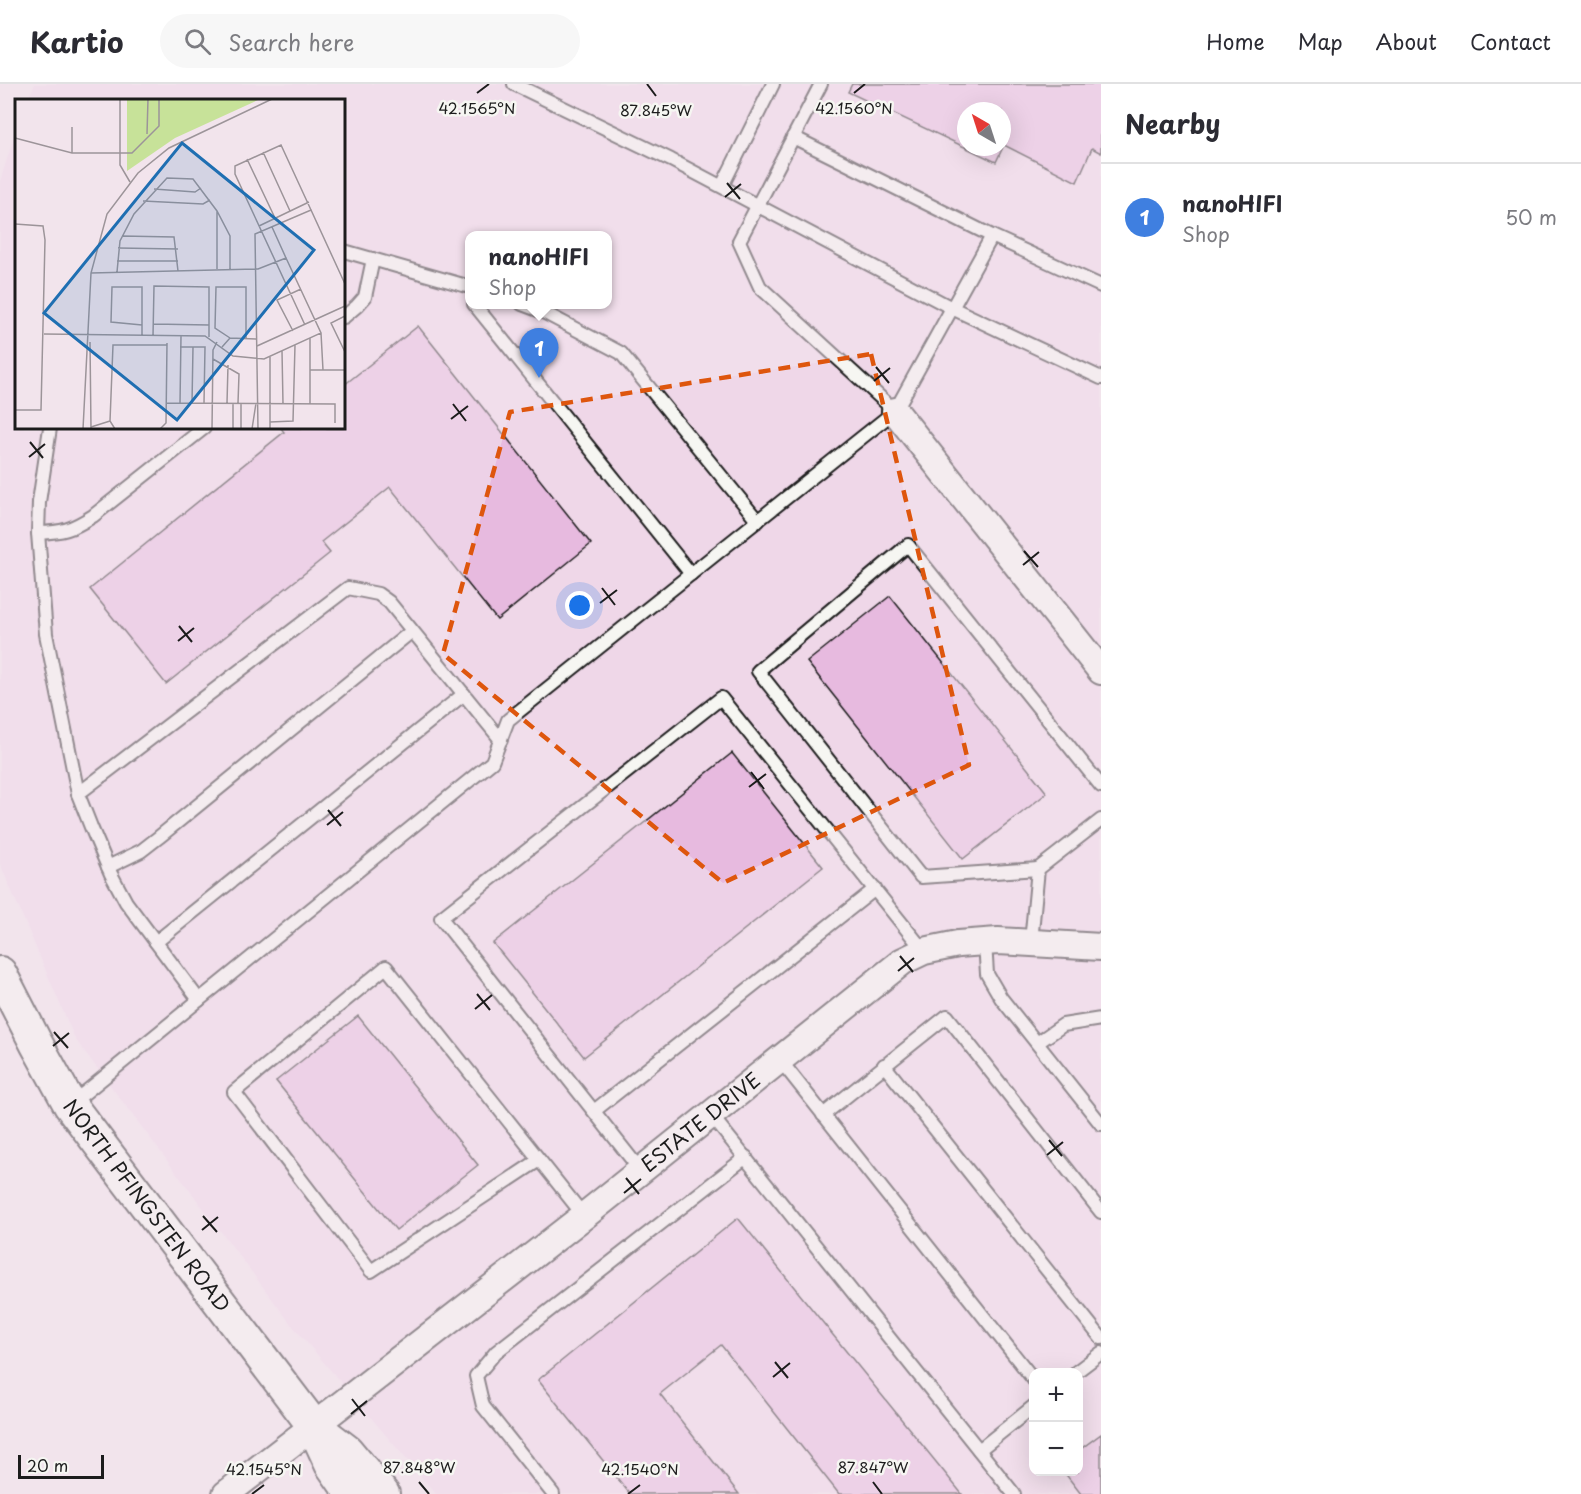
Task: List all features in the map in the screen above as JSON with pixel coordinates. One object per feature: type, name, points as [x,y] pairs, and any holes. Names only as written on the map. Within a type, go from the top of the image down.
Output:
[{"type":"street","points":[[895,411],[1101,671]]},
{"type":"street","name":"ESTATE DRIVE","points":[[226,1494],[584,1216],[903,962],[924,951],[958,944],[998,940],[1101,947]]},
{"type":"street","name":"NORTH PFINGSTEN ROAD","points":[[0,973],[70,1105],[313,1425],[331,1464],[352,1494]]},
{"type":"street","name":"NORTH PFINGSTEN ROAD","points":[[313,1425],[347,1451],[383,1494]]},
{"type":"lane","points":[[514,84],[722,186],[952,308],[1101,378]]},
{"type":"lane","points":[[722,186],[773,84]]},
{"type":"lane","points":[[821,84],[739,241],[760,287],[895,411]]},
{"type":"lane","points":[[794,137],[992,236],[1101,286]]},
{"type":"lane","points":[[70,1105],[492,762],[508,720],[895,411],[992,236]]},
{"type":"lane","points":[[345,251],[465,285]]},
{"type":"lane","points":[[345,316],[365,297],[374,259]]},
{"type":"lane","points":[[456,282],[465,293]]},
{"type":"lane","points":[[478,309],[691,574]]},
{"type":"lane","points":[[535,309],[621,353],[758,521]]},
{"type":"lane","points":[[50,429],[39,502],[38,533],[46,634],[78,794],[108,867],[126,902],[199,1000]]},
{"type":"lane","points":[[38,533],[58,532],[78,526],[203,429]]},
{"type":"lane","points":[[1101,786],[908,545],[758,670],[921,877],[1038,869],[1101,820]]},
{"type":"lane","points":[[78,794],[348,588],[378,594],[389,602],[501,740]]},
{"type":"lane","points":[[108,867],[141,851],[412,631]]},
{"type":"lane","points":[[156,942],[464,694]]},
{"type":"lane","points":[[641,1171],[441,918],[721,698],[924,951]]},
{"type":"lane","points":[[1031,942],[1038,869]]},
{"type":"lane","points":[[594,1111],[875,889]]},
{"type":"lane","points":[[985,942],[987,975],[1001,998],[1101,1124]]},
{"type":"lane","points":[[539,1160],[371,1271],[234,1092],[386,967],[584,1216]]},
{"type":"lane","points":[[823,1115],[947,1016],[1101,1212]]},
{"type":"lane","points":[[1036,1043],[1063,1025],[1101,1019]]},
{"type":"lane","points":[[780,1060],[1029,1374]]},
{"type":"lane","points":[[884,1065],[1101,1338]]},
{"type":"lane","points":[[711,1115],[1014,1494]]},
{"type":"lane","points":[[553,1494],[483,1406],[476,1376],[496,1352],[746,1156]]},
{"type":"lane","points":[[1081,1368],[1101,1353]]},
{"type":"lane","points":[[979,1450],[1029,1410]]},
{"type":"highlighted area","points":[[871,354],[969,765],[723,883],[443,654],[510,412]]},
{"type":"shaded area","points":[[35,84],[1101,84],[1101,1494],[436,1494],[291,1324],[75,1039],[0,864],[0,181],[15,134],[15,429],[345,429],[345,99],[28,99]]},
{"type":"building","points":[[852,84],[1101,84],[1101,153],[1092,148],[1077,182],[1011,149],[1011,102],[957,102],[957,144],[848,92]]},
{"type":"building","points":[[983,156],[999,156],[996,162]]},
{"type":"building","points":[[418,326],[591,544],[497,620],[390,487],[321,542],[330,553],[166,684],[90,589],[284,432],[282,429],[345,429],[345,384]]},
{"type":"building","points":[[890,596],[1047,793],[963,859],[807,662]]},
{"type":"building","points":[[732,753],[823,867],[584,1057],[493,943]]},
{"type":"building","points":[[358,1016],[478,1165],[396,1230],[276,1081]]},
{"type":"building","points":[[738,1218],[962,1494],[839,1494],[721,1345],[660,1394],[739,1494],[630,1494],[538,1380]]},
{"type":"building","points":[[1101,1434],[1101,1494],[1081,1494],[1067,1476],[1083,1476],[1083,1447]]},
{"type":"place","name":"nanoHIFI","points":[[539,378]]}]
